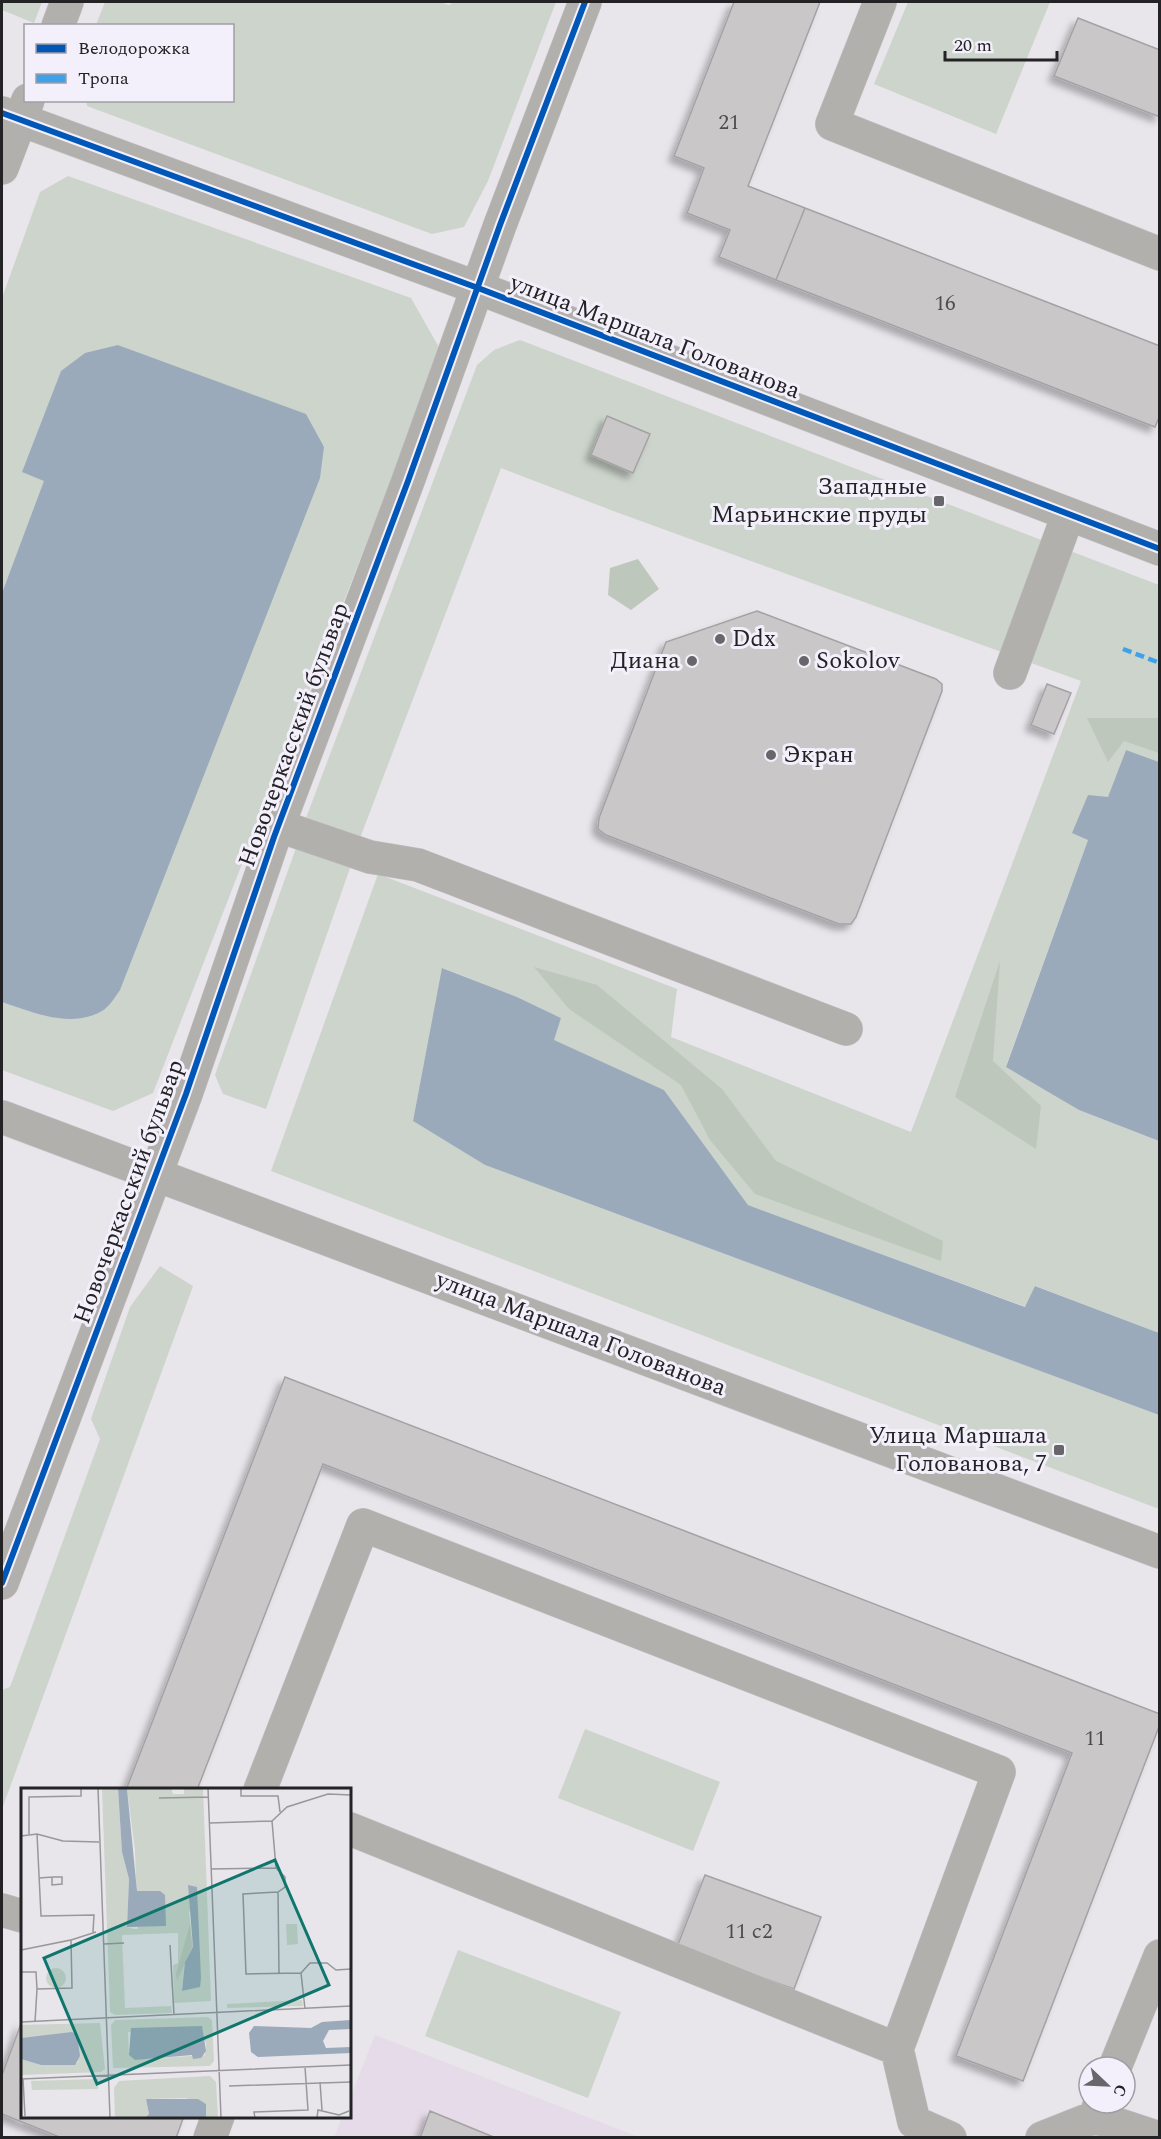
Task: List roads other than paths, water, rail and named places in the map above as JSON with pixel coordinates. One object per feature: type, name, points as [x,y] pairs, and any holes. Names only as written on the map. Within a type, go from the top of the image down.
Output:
[{"type":"street","points":[[59,24],[67,2]]},
{"type":"street","name":"Новочеркасский бульвар","points":[[2,1583],[186,1094],[279,826],[585,2]]},
{"type":"street","points":[[880,2],[832,124],[1160,254]]},
{"type":"street","points":[[2,168],[16,111]]},
{"type":"street","name":"улица Маршала Голованова","points":[[16,111],[1160,549]]},
{"type":"street","points":[[1010,673],[1068,515]]},
{"type":"street","points":[[279,826],[370,857],[418,865],[846,1029]]},
{"type":"street","name":"улица Маршала Голованова","points":[[2,1117],[1160,1552]]},
{"type":"street","points":[[261,1788],[363,1525],[999,1772],[897,2049],[914,2122],[950,2138]]},
{"type":"street","points":[[351,1829],[897,2049]]},
{"type":"street","points":[[2,1910],[21,1916]]},
{"type":"street","points":[[1120,2055],[1160,1956]]},
{"type":"street","points":[[1042,2138],[1087,2115]]},
{"type":"street","points":[[1108,2115],[1159,2138]]},
{"type":"street","points":[[210,2138],[217,2118]]},
{"type":"water","points":[[118,345],[306,414],[324,447],[320,478],[120,990],[102,1011],[77,1019],[64,1019],[38,1014],[2,1002],[2,593],[44,481],[22,472],[61,371],[85,353]]},
{"type":"water","points":[[1126,750],[1159,762],[1159,1141],[1079,1110],[1006,1067],[1088,840],[1072,833],[1088,795],[1108,797]]},
{"type":"water","points":[[442,968],[517,997],[561,1018],[554,1040],[664,1090],[748,1205],[1025,1307],[1035,1286],[1159,1333],[1159,1415],[485,1165],[413,1121]]},
{"type":"place","name":"Западные Марьинские пруды","points":[[939,501]]},
{"type":"place","name":"Ddx","points":[[720,639]]},
{"type":"place","name":"Диана","points":[[692,661]]},
{"type":"place","name":"Sokolov","points":[[804,661]]},
{"type":"place","name":"Экран","points":[[771,755]]},
{"type":"place","name":"Улица Маршала Голованова, 7","points":[[1059,1450]]}]
